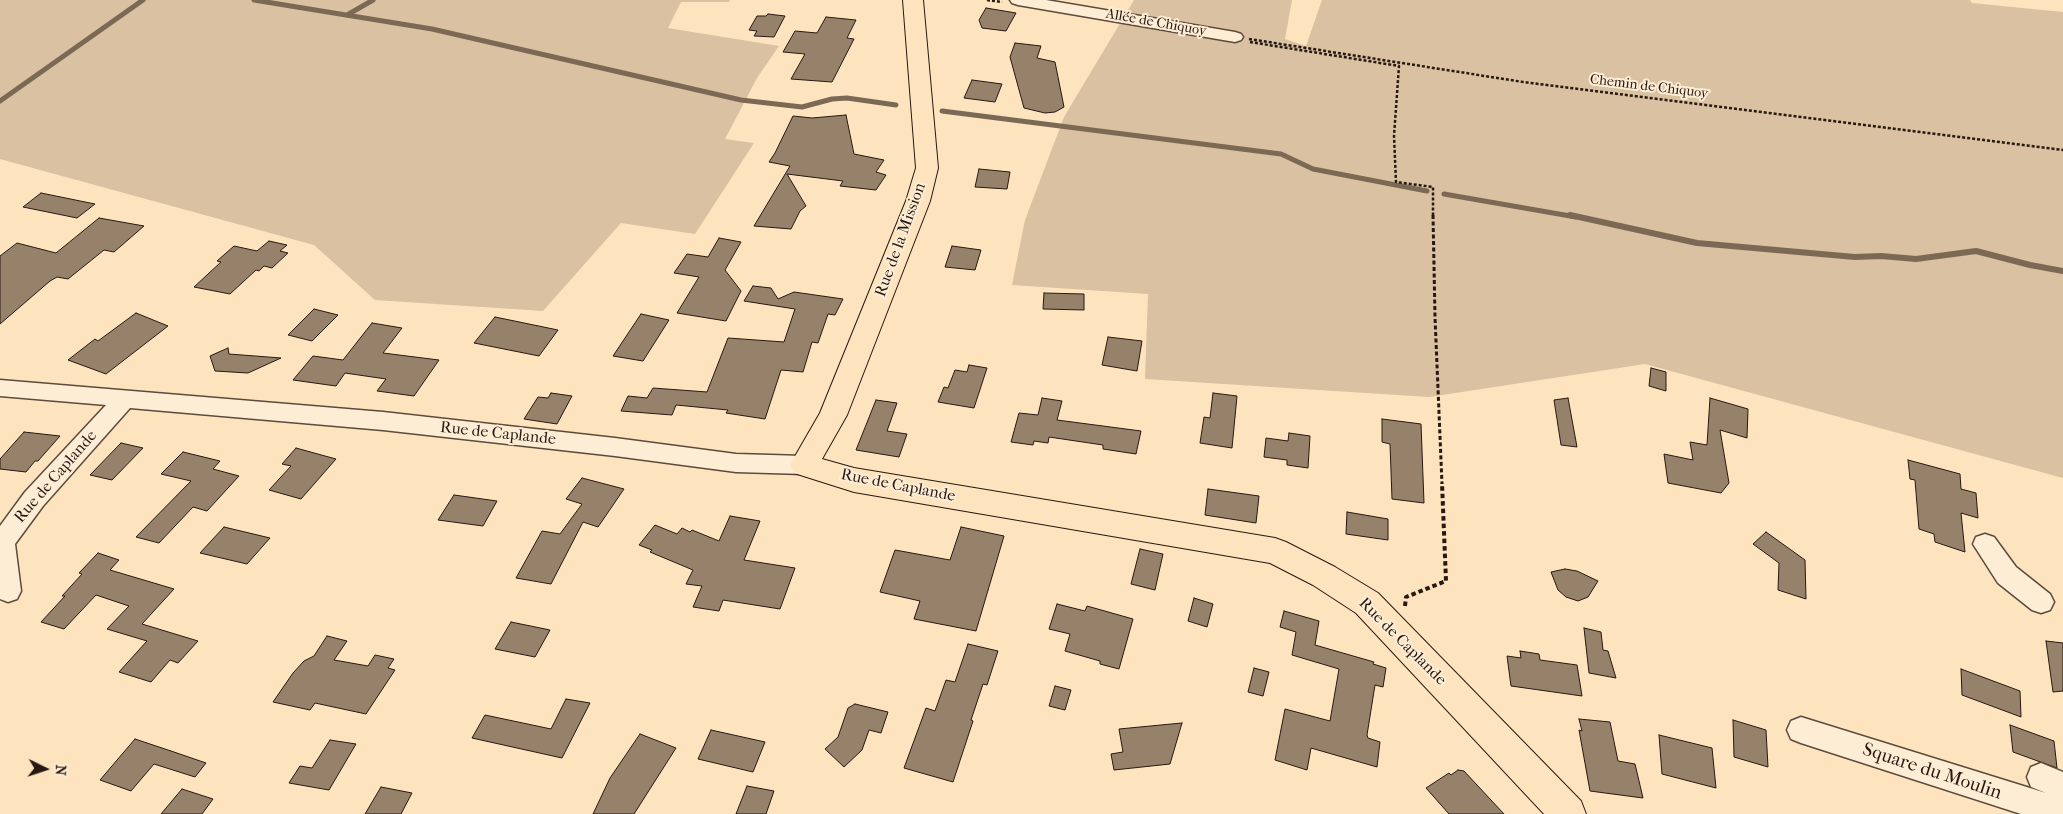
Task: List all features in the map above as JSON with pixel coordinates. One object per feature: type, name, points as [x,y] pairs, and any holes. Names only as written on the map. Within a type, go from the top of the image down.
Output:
[{"type":"main road","name":"Rue de la Mission","points":[[804,465],[833,415],[918,201],[926,168],[921,80],[913,0]]},
{"type":"main road","name":"Rue de Caplande","points":[[804,465],[854,480],[1275,551],[1324,576],[1367,603],[1568,814]]},
{"type":"street","name":"Allée de Chiquoy","points":[[1012,2],[1238,39]]},
{"type":"street","name":"Rue de Caplande","points":[[0,388],[383,421],[615,447],[736,463],[804,465]]},
{"type":"street","name":"Rue de Caplande","points":[[8,591],[2,542],[34,499],[125,399]]},
{"type":"street","points":[[1985,544],[2007,575],[2041,602]]},
{"type":"street","name":"Square du Moulin","points":[[1801,730],[2063,814]]},
{"type":"path","points":[[987,0],[1012,2]]},
{"type":"path","points":[[1238,39],[1399,66],[1394,136],[1396,182],[1433,188],[1435,317],[1446,581],[1406,597],[1404,611]]},
{"type":"path","name":"Chemin de Chiquoy","points":[[1238,39],[1523,82],[2063,150]]},
{"type":"shaded area","points":[[0,0],[730,0],[729,2],[681,2],[668,28],[779,46],[757,78],[725,139],[754,143],[695,234],[621,223],[543,311],[375,300],[314,245],[0,159]]},
{"type":"shaded area","points":[[1134,0],[1292,0],[1285,39],[1306,46],[1322,0],[1970,0],[1972,3],[2063,12],[2063,478],[1645,364],[1429,397],[1145,379],[1148,294],[1012,285],[1025,220],[1064,117]]},
{"type":"building","points":[[986,8],[1016,13],[1006,31],[982,28],[979,20]]},
{"type":"building","points":[[768,14],[785,16],[774,37],[754,36],[757,31],[749,30],[757,16],[766,16]]},
{"type":"building","points":[[826,17],[856,20],[847,38],[854,39],[832,82],[791,79],[805,54],[783,52],[795,31],[817,33]]},
{"type":"building","points":[[1015,43],[1041,46],[1037,58],[1055,62],[1064,107],[1055,112],[1045,113],[1024,108],[1010,57]]},
{"type":"building","points":[[972,80],[1002,84],[995,102],[964,98]]},
{"type":"building","points":[[846,115],[854,154],[884,160],[876,172],[886,175],[876,190],[840,186],[843,181],[787,174],[806,206],[800,211],[791,229],[754,226],[790,166],[769,162],[793,116],[812,118]]},
{"type":"building","points":[[979,169],[1010,172],[1007,189],[975,187]]},
{"type":"building","points":[[41,193],[95,204],[77,218],[23,207]]},
{"type":"building","points":[[99,218],[144,226],[114,252],[104,250],[68,279],[57,277],[50,281],[0,324],[0,256],[17,243],[56,253]]},
{"type":"building","points":[[719,238],[741,242],[725,270],[741,291],[726,321],[677,313],[699,277],[674,273],[687,254],[708,257]]},
{"type":"building","points":[[269,241],[287,245],[280,251],[288,253],[272,268],[264,266],[259,271],[256,270],[230,294],[194,287],[221,262],[217,261],[234,246],[257,251]]},
{"type":"building","points":[[952,246],[981,250],[975,270],[945,267]]},
{"type":"building","points":[[753,286],[771,288],[778,299],[794,292],[843,299],[835,315],[828,314],[818,343],[812,342],[803,372],[781,370],[765,419],[726,413],[728,410],[676,405],[672,415],[621,411],[628,396],[647,398],[653,388],[707,392],[728,338],[784,342],[795,309],[744,301]]},
{"type":"building","points":[[1044,293],[1084,294],[1084,310],[1043,309]]},
{"type":"building","points":[[314,309],[338,315],[312,341],[288,335]]},
{"type":"building","points":[[136,313],[168,326],[106,374],[68,360],[95,339],[98,341]]},
{"type":"building","points":[[641,314],[669,320],[643,361],[613,356]]},
{"type":"building","points":[[495,317],[558,330],[539,356],[474,343]]},
{"type":"building","points":[[372,323],[402,328],[383,353],[439,360],[414,396],[377,391],[386,379],[345,373],[336,386],[293,380],[313,356],[343,360]]},
{"type":"building","points":[[1108,337],[1142,341],[1137,371],[1102,365]]},
{"type":"building","points":[[228,348],[229,354],[281,358],[248,373],[215,371],[210,356]]},
{"type":"building","points":[[969,365],[987,368],[974,408],[938,402],[944,387],[948,388],[955,370],[967,372]]},
{"type":"building","points":[[1651,368],[1666,372],[1666,391],[1649,386]]},
{"type":"building","points":[[551,393],[572,396],[557,424],[524,419],[538,397],[548,398]]},
{"type":"building","points":[[1213,393],[1237,396],[1232,448],[1200,443],[1204,417],[1210,418]]},
{"type":"building","points":[[1042,398],[1062,401],[1057,420],[1141,431],[1136,454],[1103,449],[1103,445],[1049,437],[1048,443],[1034,441],[1033,445],[1011,442],[1019,413],[1038,415]]},
{"type":"building","points":[[1568,398],[1577,447],[1561,445],[1554,400]]},
{"type":"building","points":[[1710,398],[1748,409],[1747,438],[1720,430],[1729,483],[1721,493],[1668,483],[1664,454],[1693,460],[1690,442],[1707,445]]},
{"type":"building","points":[[876,400],[897,403],[887,431],[907,434],[899,457],[856,450]]},
{"type":"building","points":[[1382,419],[1421,424],[1424,503],[1392,499],[1390,444],[1382,442]]},
{"type":"building","points":[[24,432],[60,436],[26,472],[0,469],[0,459]]},
{"type":"building","points":[[1289,433],[1310,436],[1308,468],[1287,465],[1287,460],[1264,457],[1266,438],[1288,441]]},
{"type":"building","points":[[121,443],[143,448],[112,480],[90,475]]},
{"type":"building","points":[[296,448],[336,459],[301,499],[269,490],[291,466],[282,464]]},
{"type":"building","points":[[183,452],[220,461],[213,469],[239,476],[207,511],[193,507],[159,543],[136,537],[191,481],[161,474]]},
{"type":"building","points":[[1908,460],[1960,474],[1961,489],[1976,493],[1978,518],[1961,513],[1965,552],[1935,542],[1934,534],[1919,529],[1915,480],[1910,479]]},
{"type":"building","points":[[582,478],[624,489],[598,527],[583,522],[551,584],[516,578],[542,531],[560,534],[582,504],[566,499]]},
{"type":"building","points":[[1208,489],[1259,496],[1256,523],[1205,515]]},
{"type":"building","points":[[454,495],[497,501],[483,526],[438,520]]},
{"type":"building","points":[[1347,512],[1388,519],[1388,540],[1346,534]]},
{"type":"building","points":[[730,516],[760,521],[744,560],[795,568],[780,609],[723,600],[719,611],[693,607],[702,586],[686,584],[693,570],[650,552],[652,550],[639,545],[655,525],[677,534],[682,528],[690,532],[692,530],[719,541]]},
{"type":"building","points":[[224,527],[270,538],[247,564],[200,553]]},
{"type":"building","points":[[961,527],[1004,536],[976,631],[914,619],[920,601],[880,592],[895,550],[950,560]]},
{"type":"building","points":[[1766,532],[1805,560],[1806,599],[1778,590],[1779,563],[1753,544]]},
{"type":"building","points":[[1140,549],[1163,554],[1155,590],[1131,584]]},
{"type":"building","points":[[98,553],[119,560],[110,570],[174,589],[142,624],[198,641],[178,663],[170,660],[151,682],[119,672],[147,641],[107,629],[129,606],[96,595],[64,629],[41,622],[65,596],[62,596],[82,574],[79,573]]},
{"type":"building","points":[[1565,569],[1577,571],[1598,581],[1588,597],[1578,601],[1566,597],[1558,590],[1551,572]]},
{"type":"building","points":[[1194,598],[1213,604],[1207,627],[1188,621]]},
{"type":"building","points":[[1057,604],[1085,611],[1087,606],[1133,619],[1119,669],[1100,664],[1100,661],[1065,651],[1070,634],[1049,629]]},
{"type":"building","points":[[1284,611],[1319,621],[1315,645],[1374,662],[1373,664],[1386,668],[1383,687],[1375,685],[1367,735],[1368,738],[1380,742],[1377,767],[1311,748],[1307,770],[1275,760],[1285,709],[1330,721],[1339,669],[1292,655],[1296,632],[1280,627]]},
{"type":"building","points":[[511,622],[550,630],[535,657],[495,649]]},
{"type":"building","points":[[1584,628],[1601,632],[1603,650],[1608,651],[1616,678],[1589,673]]},
{"type":"building","points":[[327,636],[347,641],[334,660],[368,666],[375,655],[394,659],[388,668],[395,670],[366,714],[315,703],[310,710],[273,702],[293,673],[304,661],[314,656]]},
{"type":"building","points":[[2046,641],[2063,643],[2063,691],[2053,692]]},
{"type":"building","points":[[968,644],[998,651],[987,685],[983,684],[953,782],[904,768],[926,708],[935,711],[946,680],[955,682]]},
{"type":"building","points":[[1520,651],[1539,654],[1540,660],[1577,665],[1582,696],[1511,686],[1507,656],[1521,658]]},
{"type":"building","points":[[1254,668],[1269,672],[1263,696],[1248,692]]},
{"type":"building","points":[[1961,669],[2020,691],[2021,717],[1962,695]]},
{"type":"building","points":[[1055,686],[1071,690],[1065,710],[1049,706]]},
{"type":"building","points":[[566,699],[590,703],[562,758],[472,738],[485,715],[551,729]]},
{"type":"building","points":[[855,704],[888,712],[881,733],[869,730],[862,750],[844,767],[825,749],[838,737],[848,708]]},
{"type":"building","points":[[1579,719],[1610,722],[1618,761],[1635,764],[1643,798],[1590,791],[1579,730],[1582,731]]},
{"type":"building","points":[[1733,720],[1766,730],[1768,767],[1734,757]]},
{"type":"building","points":[[1182,723],[1170,764],[1114,770],[1111,754],[1123,752],[1119,729]]},
{"type":"building","points":[[2010,725],[2054,741],[2057,768],[2013,752]]},
{"type":"building","points":[[711,730],[765,742],[753,772],[698,759]]},
{"type":"building","points":[[640,734],[676,748],[634,814],[593,814],[610,778]]},
{"type":"building","points":[[1659,735],[1712,748],[1716,788],[1662,774]]},
{"type":"building","points":[[135,739],[206,763],[195,777],[154,764],[131,791],[100,780]]},
{"type":"building","points":[[330,740],[356,744],[329,790],[289,783],[300,766],[312,768]]},
{"type":"building","points":[[1458,770],[1464,771],[1504,814],[1449,814],[1426,788],[1449,773],[1451,775]]},
{"type":"building","points":[[747,786],[774,791],[766,814],[736,814]]},
{"type":"building","points":[[381,787],[412,793],[401,814],[365,814]]},
{"type":"building","points":[[182,789],[213,799],[202,814],[161,814]]},
{"type":"waterway","points":[[0,101],[143,0]]},
{"type":"waterway","points":[[254,0],[432,29],[741,100],[802,107],[832,99],[847,98],[896,105]]},
{"type":"waterway","points":[[347,15],[373,0]]},
{"type":"waterway","points":[[942,111],[1281,154],[1313,169],[1427,191]]},
{"type":"waterway","points":[[1444,194],[1576,217]]},
{"type":"waterway","points":[[1570,215],[1697,243],[1855,257],[1881,256],[1916,259],[1976,251],[2030,265],[2063,271]]}]
